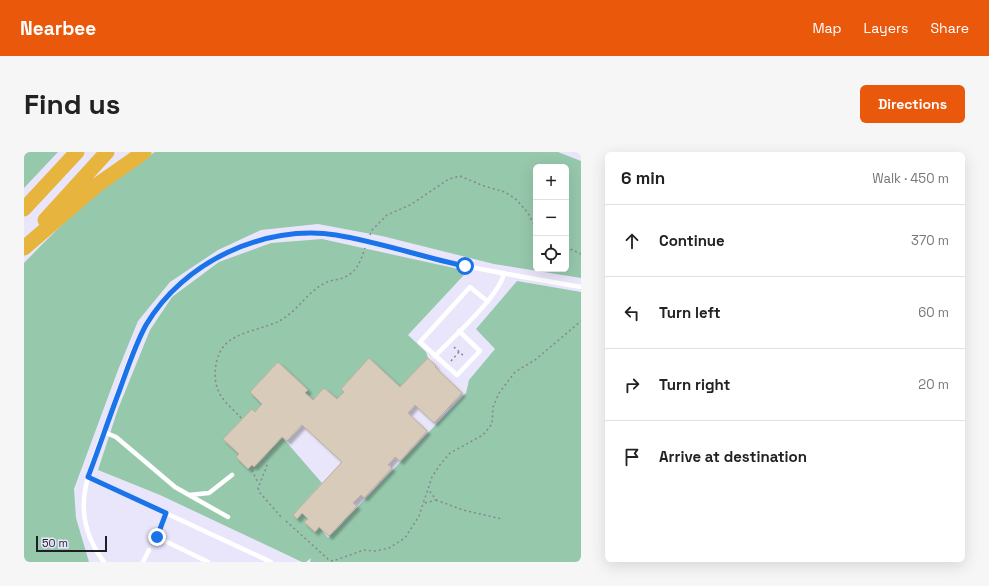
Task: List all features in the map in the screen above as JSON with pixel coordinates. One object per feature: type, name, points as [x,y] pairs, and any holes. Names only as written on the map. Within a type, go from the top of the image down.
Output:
[{"type":"highway","points":[[24,209],[77,152]]},
{"type":"highway","points":[[24,242],[107,152]]},
{"type":"highway","points":[[24,248],[97,186],[144,152]]},
{"type":"lane","points":[[104,562],[93,547],[84,525],[82,501],[88,477],[134,349],[147,324],[163,302],[184,281],[208,263],[252,242],[277,236],[303,234],[334,235],[368,241],[439,261],[581,286]]},
{"type":"lane","points":[[435,356],[502,283],[504,273]]},
{"type":"lane","points":[[459,331],[480,350],[457,376],[420,342],[470,287],[487,301]]},
{"type":"lane","points":[[104,432],[116,437],[175,487],[228,516]]},
{"type":"lane","points":[[189,495],[209,493],[232,475]]},
{"type":"lane","points":[[88,477],[271,562]]},
{"type":"lane","points":[[166,513],[157,537],[208,562]]},
{"type":"lane","points":[[143,562],[149,550]]},
{"type":"path","points":[[242,418],[220,395],[216,384],[215,369],[219,357],[228,342],[245,334],[272,325],[290,315],[324,283],[347,277],[354,272],[359,265],[372,230],[387,215],[410,205],[449,179],[460,176],[484,186],[505,192],[517,200],[528,213],[533,223]]},
{"type":"path","points":[[569,248],[581,254]]},
{"type":"path","points":[[286,521],[329,560],[338,560],[364,550],[382,550],[398,544],[412,530],[425,503],[432,477],[450,453],[483,434],[492,424],[493,407],[499,392],[515,372],[535,360],[581,321]]},
{"type":"path","points":[[449,342],[470,362]]},
{"type":"path","points":[[446,366],[459,352]]},
{"type":"path","points":[[258,484],[266,466],[263,461]]},
{"type":"path","points":[[252,470],[260,492],[282,518]]},
{"type":"path","points":[[429,490],[436,500],[463,510],[502,519]]},
{"type":"path","points":[[425,503],[436,500]]},
{"type":"green space","points":[[24,152],[58,152],[24,188]]},
{"type":"green space","points":[[155,152],[558,152],[581,161],[581,278],[544,272],[569,272],[569,164],[533,164],[533,270],[494,264],[382,236],[318,224],[261,230],[218,250],[170,282],[138,321],[118,370],[74,489],[76,518],[89,562],[24,562],[24,263],[54,232],[102,189]]},
{"type":"green space","points":[[322,239],[463,270],[464,275],[408,335],[426,352],[428,358],[400,387],[369,358],[341,389],[344,392],[337,399],[324,388],[313,400],[305,393],[308,390],[278,362],[250,392],[262,404],[255,412],[252,409],[224,439],[239,454],[236,457],[248,469],[252,465],[254,467],[282,437],[322,483],[293,515],[297,519],[302,513],[308,519],[305,522],[315,532],[319,527],[328,538],[466,393],[469,380],[495,349],[476,329],[517,281],[581,292],[581,562],[310,562],[311,558],[306,562],[302,562],[160,495],[98,470],[118,409],[150,330],[172,297],[219,262],[271,243]]},
{"type":"building","points":[[369,358],[400,387],[428,358],[436,366],[435,367],[462,393],[434,423],[415,405],[408,413],[427,431],[400,461],[395,457],[388,465],[392,468],[364,498],[361,495],[353,503],[357,506],[329,536],[319,527],[315,532],[304,522],[308,519],[302,513],[297,519],[293,515],[342,462],[302,425],[287,441],[282,437],[254,467],[252,465],[248,469],[236,457],[239,454],[223,439],[252,409],[255,412],[262,404],[250,392],[278,362],[308,390],[305,393],[313,400],[324,388],[337,399],[344,392],[341,389]]},
{"type":"route","points":[[157,537],[166,513],[88,477],[134,349],[147,324],[163,302],[184,281],[208,263],[252,242],[277,236],[303,234],[334,235],[368,241],[439,261],[465,266]]}]
